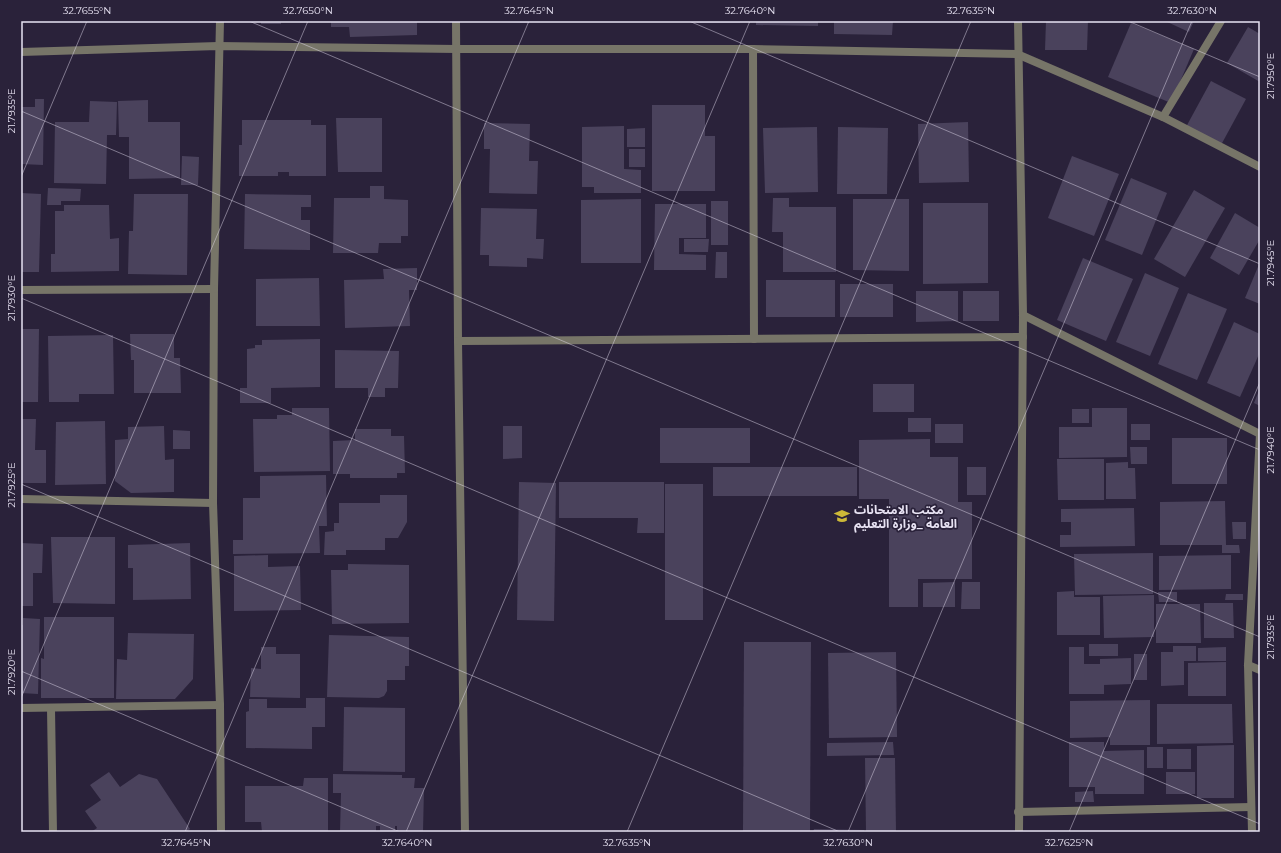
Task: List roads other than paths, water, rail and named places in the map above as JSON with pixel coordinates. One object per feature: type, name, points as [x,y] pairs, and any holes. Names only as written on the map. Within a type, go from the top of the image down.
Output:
[{"type":"street","points":[[220,21],[218,46],[214,289],[213,503],[220,705],[221,832]]},
{"type":"street","points":[[456,21],[458,341],[465,832]]},
{"type":"street","points":[[1018,21],[1017,54],[1023,315],[1019,832]]},
{"type":"street","points":[[1163,117],[1221,21]]},
{"type":"street","points":[[21,52],[218,46],[457,49],[753,49],[1017,54],[1163,117],[1260,167]]},
{"type":"street","points":[[753,49],[754,339]]},
{"type":"street","points":[[21,290],[214,289]]},
{"type":"street","points":[[1023,315],[1260,434],[1248,664],[1252,832]]},
{"type":"street","points":[[458,341],[1023,337]]},
{"type":"street","points":[[21,499],[213,503]]},
{"type":"street","points":[[1248,664],[1260,670]]},
{"type":"street","points":[[21,708],[51,709],[220,705]]},
{"type":"street","points":[[51,709],[53,832]]},
{"type":"street","points":[[1018,812],[1251,806]]},
{"type":"place","name":"مكتب الامتحانات العامة _وزارة التعليم","points":[[842,516]]}]
